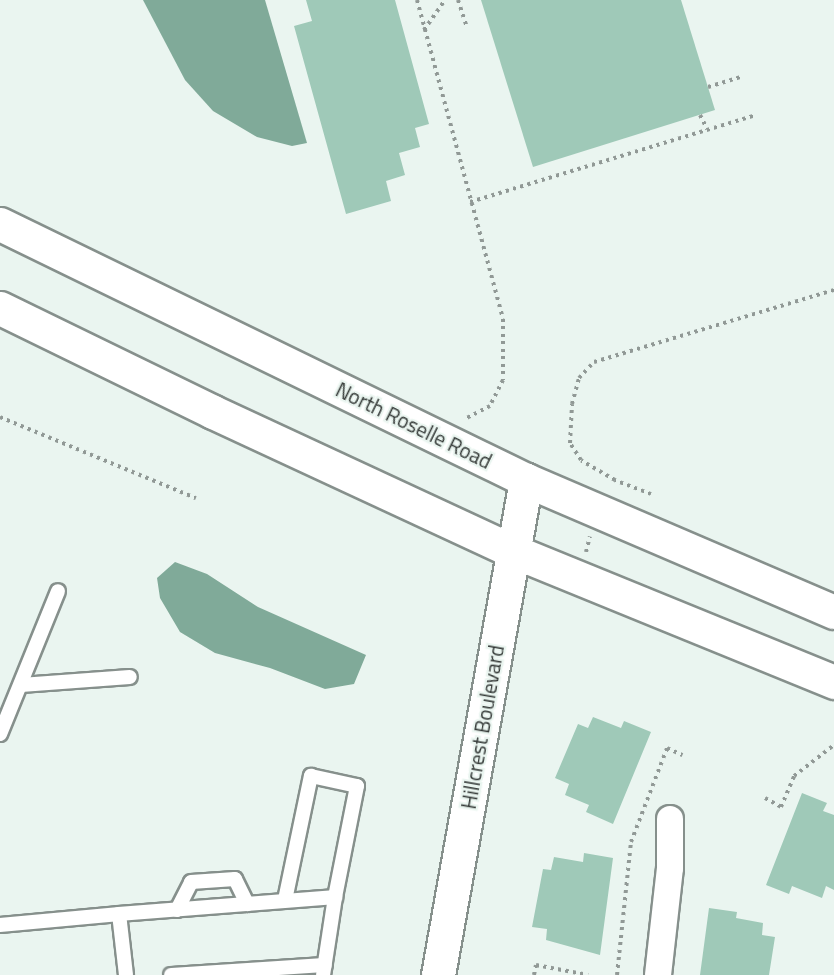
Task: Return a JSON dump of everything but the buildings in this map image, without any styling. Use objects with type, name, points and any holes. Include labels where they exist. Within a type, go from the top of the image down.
[{"type":"main road","name":"North Roselle Road","points":[[0,224],[526,480],[834,612]]},
{"type":"main road","points":[[0,308],[213,412],[513,551],[834,682]]},
{"type":"main road","name":"Hillcrest Boulevard","points":[[438,975],[526,480]]},
{"type":"street","points":[[658,975],[670,868],[670,819]]},
{"type":"lane","points":[[0,734],[58,591]]},
{"type":"lane","points":[[21,685],[130,677]]},
{"type":"lane","points":[[171,975],[324,970],[335,897],[357,786],[311,776],[285,900]]},
{"type":"lane","points":[[177,910],[191,882],[235,879],[247,904]]},
{"type":"lane","points":[[0,925],[335,897]]},
{"type":"lane","points":[[119,914],[126,975]]},
{"type":"path","points":[[417,0],[503,319],[503,380],[490,406],[464,419],[454,415]]},
{"type":"path","points":[[424,30],[445,0]]},
{"type":"path","points":[[458,0],[466,25]]},
{"type":"path","points":[[708,87],[743,76]]},
{"type":"path","points":[[700,115],[707,129]]},
{"type":"path","points":[[470,202],[753,116]]},
{"type":"path","points":[[651,494],[615,480],[581,460],[570,443],[572,404],[579,378],[594,362],[834,290]]},
{"type":"path","points":[[0,417],[196,498]]},
{"type":"path","points":[[765,798],[781,807],[794,776],[834,745]]},
{"type":"path","points":[[617,975],[632,842],[667,748],[682,755]]},
{"type":"path","points":[[534,975],[536,965],[588,975]]},
{"type":"shaded area","points":[[143,0],[265,0],[307,143],[292,146],[257,137],[213,111],[185,80]]},
{"type":"shaded area","points":[[175,562],[207,574],[258,607],[366,655],[354,684],[325,689],[270,668],[215,653],[180,632],[160,598],[157,578]]}]
